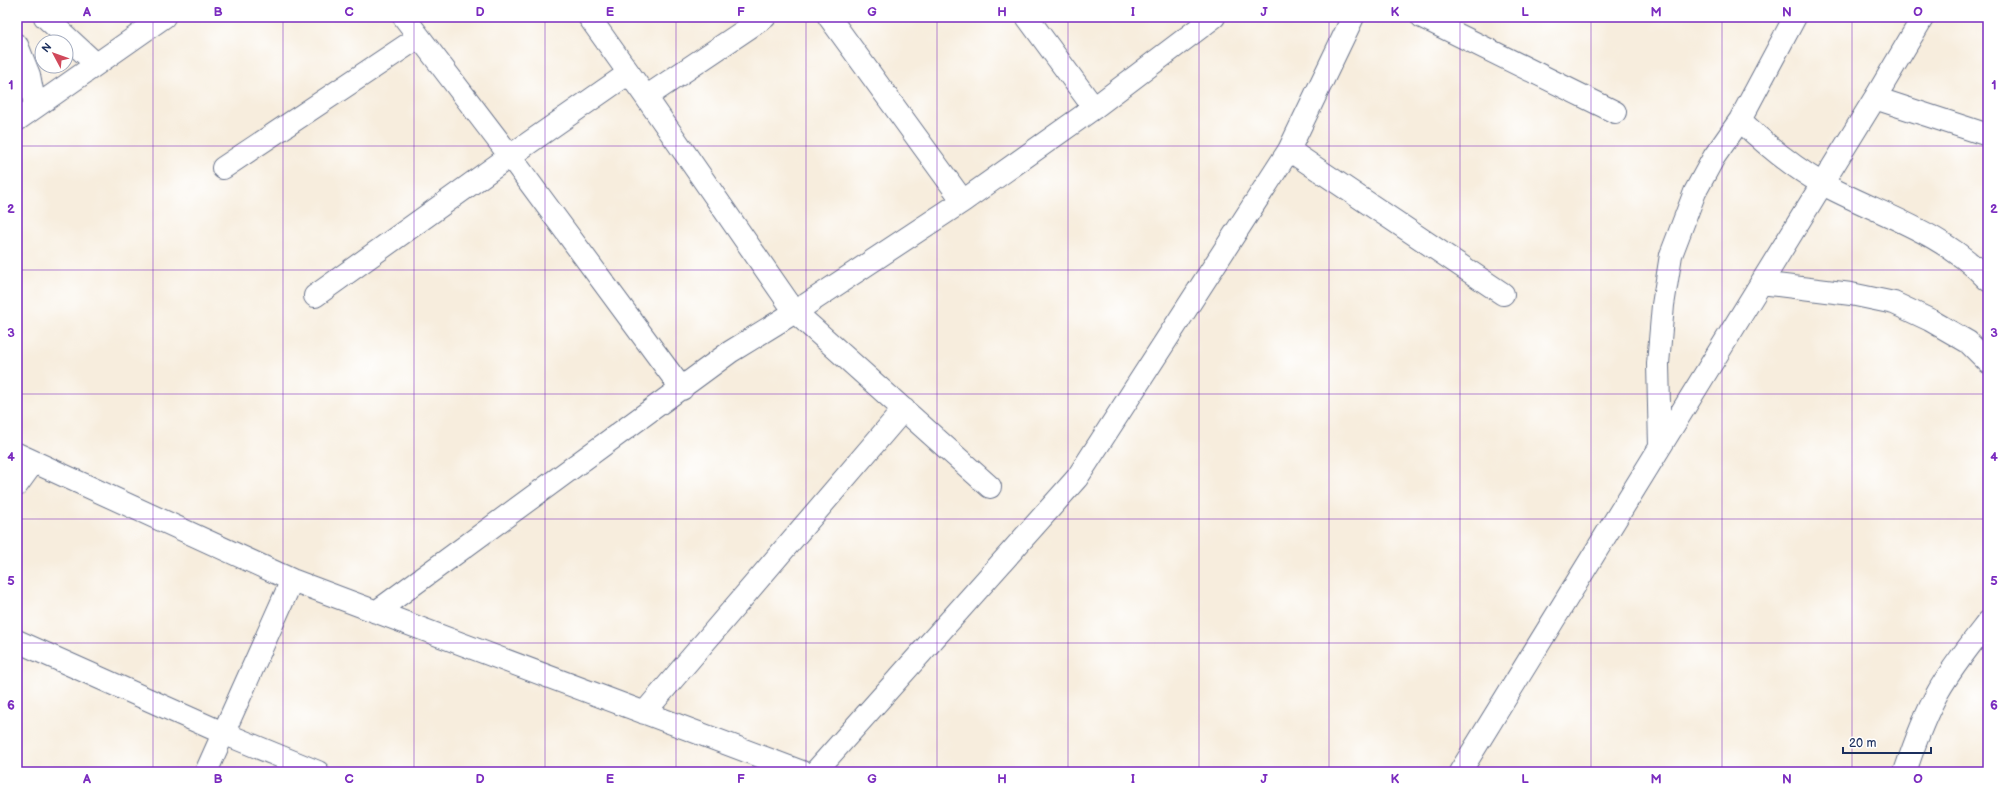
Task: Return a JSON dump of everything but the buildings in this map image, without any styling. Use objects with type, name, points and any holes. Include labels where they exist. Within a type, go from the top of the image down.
[{"type":"street","points":[[45,17],[96,64]]},
{"type":"street","points":[[17,120],[164,17]]},
{"type":"street","points":[[404,17],[510,156],[682,389]]},
{"type":"street","points":[[589,17],[646,96],[795,312],[990,486]]},
{"type":"street","points":[[646,96],[764,17]]},
{"type":"street","points":[[829,17],[962,201]]},
{"type":"street","points":[[1027,17],[1094,108]]},
{"type":"street","points":[[376,612],[682,389],[730,352],[795,312],[962,201],[1094,108],[1214,17]]},
{"type":"street","points":[[815,772],[1077,478],[1288,150],[1353,17]]},
{"type":"street","points":[[1422,17],[1615,112]]},
{"type":"street","points":[[1660,447],[1658,364],[1663,305],[1671,255],[1695,192],[1714,157],[1740,120],[1795,17]]},
{"type":"street","points":[[1460,772],[1923,17]]},
{"type":"street","points":[[223,168],[419,37]]},
{"type":"street","points":[[17,45],[29,75],[35,106]]},
{"type":"street","points":[[315,296],[510,156],[629,73]]},
{"type":"street","points":[[1874,98],[1988,135]]},
{"type":"street","points":[[1740,120],[1766,145],[1794,166],[1822,183],[1908,223],[1943,242],[1988,280]]},
{"type":"street","points":[[1288,150],[1503,294]]},
{"type":"street","points":[[1761,283],[1851,294],[1894,304],[1930,320],[1968,342],[1988,362]]},
{"type":"street","points":[[644,713],[904,409]]},
{"type":"street","points":[[17,485],[25,459],[292,580],[802,772]]},
{"type":"street","points":[[206,772],[292,580]]},
{"type":"street","points":[[1905,772],[1917,737],[1938,693],[1962,656],[1988,622]]},
{"type":"street","points":[[17,642],[223,733],[318,772]]}]
